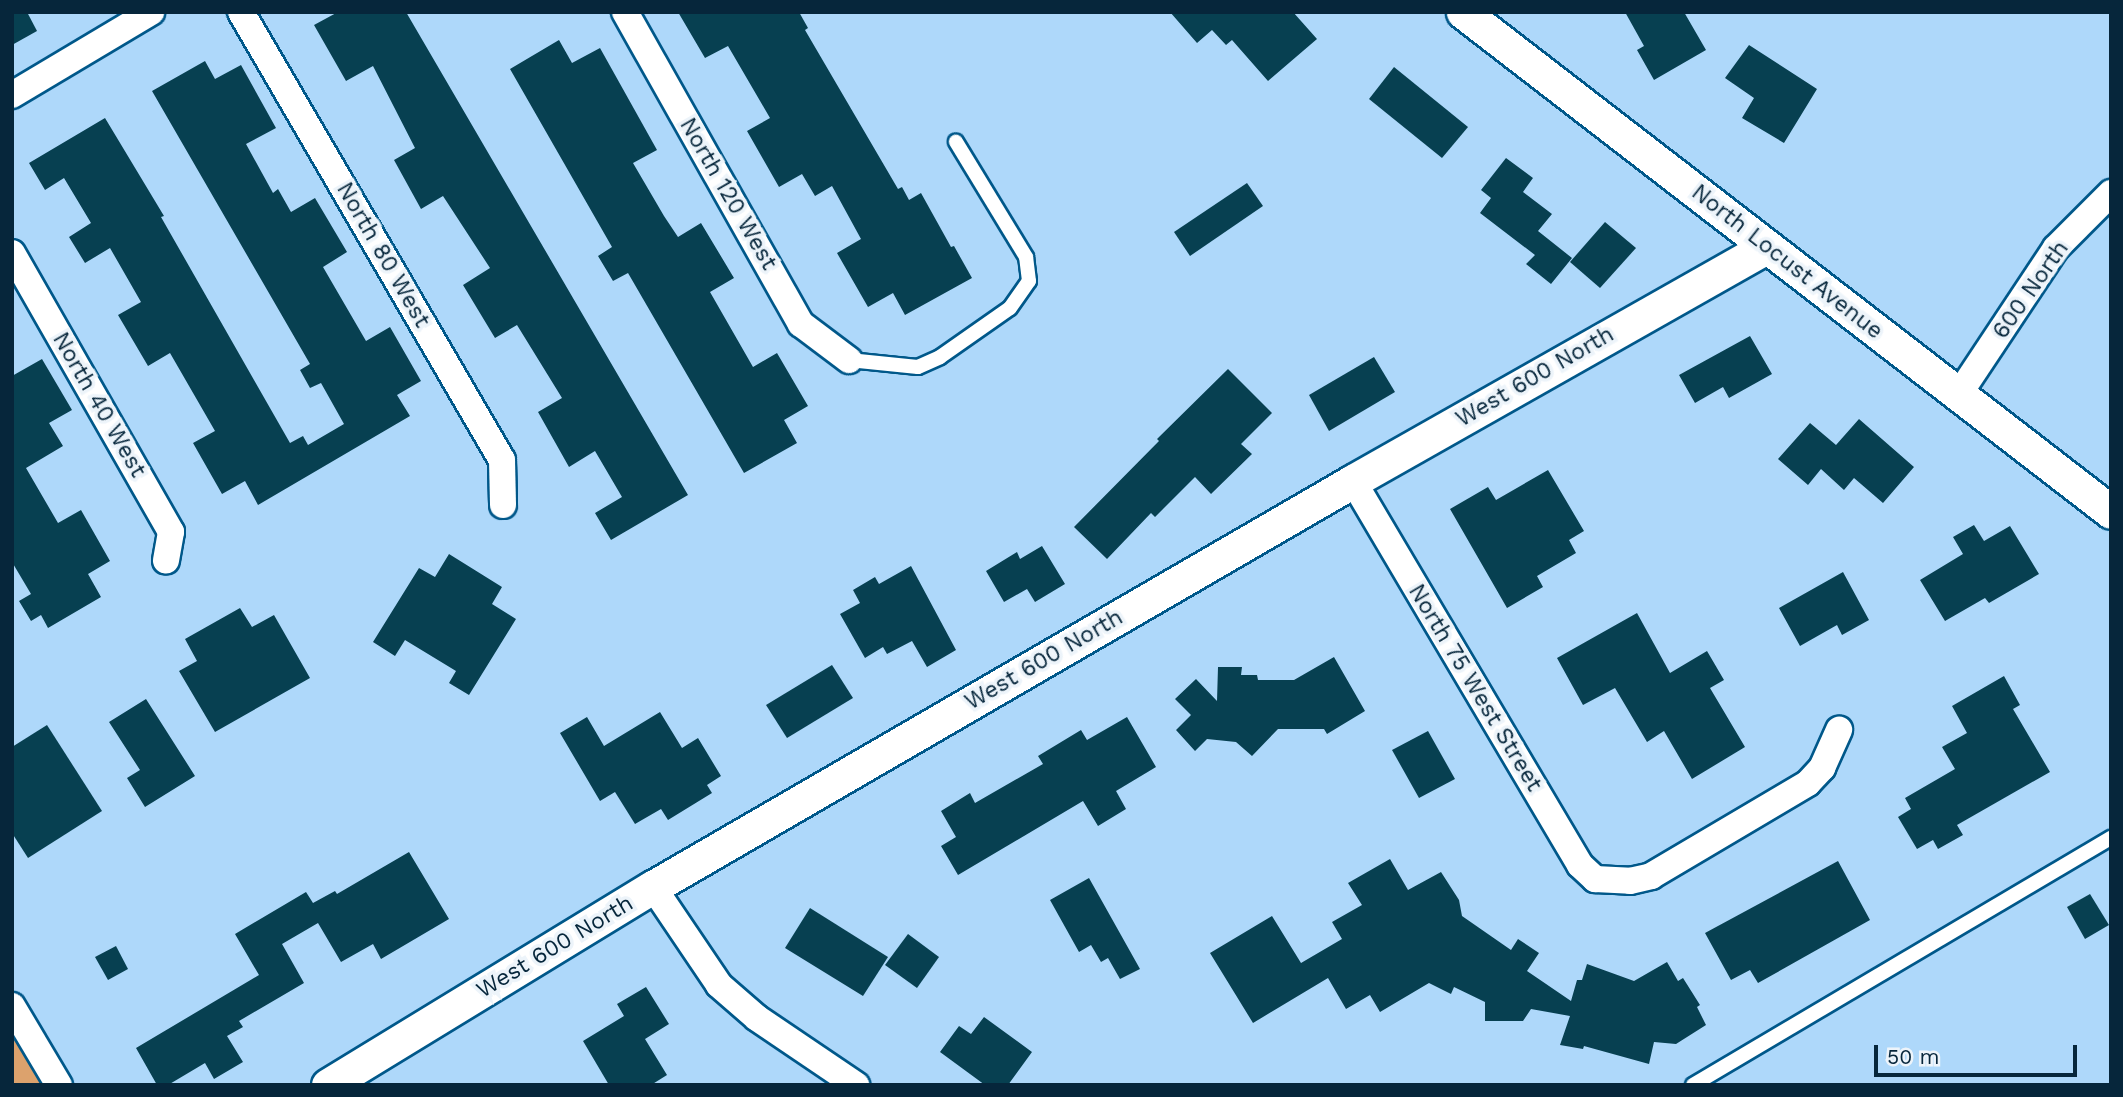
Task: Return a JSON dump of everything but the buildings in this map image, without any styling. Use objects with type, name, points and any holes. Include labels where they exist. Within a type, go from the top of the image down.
[{"type":"street","points":[[12,95],[151,12]]},
{"type":"street","name":"North 80 West","points":[[241,12],[502,460],[503,505]]},
{"type":"street","name":"North 120 West","points":[[625,12],[801,324],[849,360]]},
{"type":"street","name":"North Locust Avenue","points":[[1476,15],[1766,247],[2111,512]]},
{"type":"street","name":"600 North","points":[[1959,394],[2056,248],[2111,193]]},
{"type":"street","name":"West 600 North","points":[[328,1085],[653,887],[1353,481],[1766,247]]},
{"type":"street","name":"North 40 West","points":[[12,253],[170,532],[166,561]]},
{"type":"street","name":"North 75 West Street","points":[[1353,481],[1580,865],[1595,878],[1630,881],[1651,876],[1808,783],[1822,768],[1839,730]]},
{"type":"street","points":[[653,887],[719,985],[757,1018],[856,1085]]},
{"type":"street","points":[[12,1006],[59,1085]]},
{"type":"lane","points":[[849,360],[918,367],[940,357],[1010,308],[1029,281],[1026,257],[956,142]]},
{"type":"lane","points":[[1693,1085],[2111,838]]},
{"type":"shaded area","points":[[12,1028],[46,1085],[12,1085]]}]
